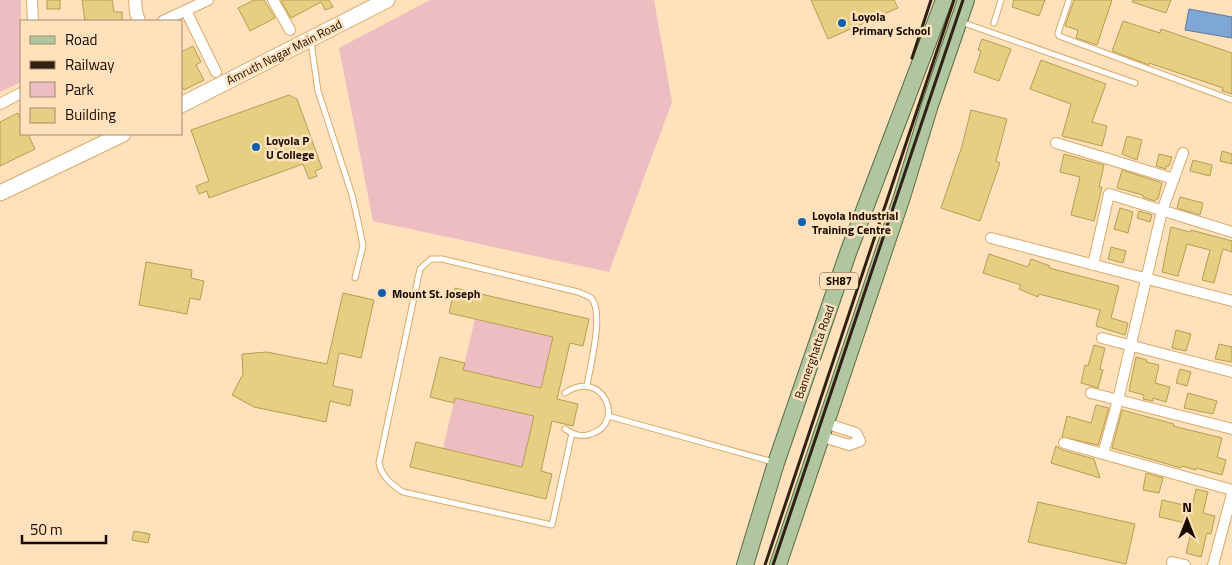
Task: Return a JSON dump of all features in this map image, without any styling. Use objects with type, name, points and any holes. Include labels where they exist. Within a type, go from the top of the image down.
[{"type":"main road","name":"Amruth Nagar Main Road","points":[[182,104],[386,0]]},
{"type":"main road","name":"Bannerghatta Road","points":[[745,565],[776,463],[848,253],[944,0]]},
{"type":"main road","name":"SH87","points":[[778,565],[966,0]]},
{"type":"main road","points":[[908,97],[930,105]]},
{"type":"main road","points":[[0,193],[121,135]]},
{"type":"street","points":[[32,0],[33,20]]},
{"type":"street","points":[[135,0],[136,12],[140,20]]},
{"type":"street","points":[[140,20],[144,10],[143,0]]},
{"type":"street","points":[[164,20],[208,0]]},
{"type":"street","points":[[273,0],[290,30]]},
{"type":"street","points":[[186,11],[216,72]]},
{"type":"street","points":[[0,104],[20,94]]},
{"type":"street","points":[[1056,143],[1174,179]]},
{"type":"street","points":[[1103,454],[1118,400],[1162,211],[1183,152]]},
{"type":"street","points":[[1093,265],[1110,194],[1232,231]]},
{"type":"street","points":[[991,238],[1232,301]]},
{"type":"street","points":[[1102,338],[1232,372]]},
{"type":"street","points":[[1091,393],[1232,429]]},
{"type":"street","points":[[1064,443],[1232,490]]},
{"type":"street","points":[[1213,565],[1232,494]]},
{"type":"street","points":[[1172,562],[1185,565]]},
{"type":"lane","points":[[994,23],[1001,0]]},
{"type":"lane","points":[[1069,0],[1058,32],[1059,36],[1232,100]]},
{"type":"lane","points":[[959,21],[1134,83]]},
{"type":"lane","points":[[311,39],[318,91],[358,221],[363,246],[355,278]]},
{"type":"lane","points":[[572,433],[552,525],[403,492],[390,482],[381,472],[379,463],[420,269],[431,259],[442,259],[505,276],[578,292],[591,298],[595,306],[597,321],[587,386]]},
{"type":"lane","points":[[565,393],[579,386],[595,388],[602,393],[608,408],[608,416],[600,429],[594,434],[579,436],[565,429]]},
{"type":"lane","points":[[608,416],[776,463]]},
{"type":"green space","points":[[0,0],[21,0],[20,82],[0,92]]},
{"type":"green space","points":[[430,0],[654,0],[672,102],[609,272],[373,221],[339,48]]},
{"type":"green space","points":[[475,319],[553,337],[541,388],[463,370]]},
{"type":"green space","points":[[455,398],[534,416],[522,467],[443,448]]},
{"type":"water","points":[[1189,9],[1232,17],[1232,38],[1185,30]]},
{"type":"building","points":[[47,0],[60,0],[60,9],[47,9]]},
{"type":"building","points":[[82,0],[112,0],[114,12],[122,12],[122,20],[85,20]]},
{"type":"building","points":[[254,0],[264,0],[275,18],[250,31],[238,8]]},
{"type":"building","points":[[329,0],[333,7],[325,10],[321,2],[291,18],[281,1]]},
{"type":"building","name":"Loyola Primary School","points":[[811,0],[894,0],[898,8],[828,39]]},
{"type":"building","points":[[1014,0],[1045,0],[1039,16],[1012,7]]},
{"type":"building","points":[[1074,0],[1112,0],[1097,45],[1076,38],[1078,30],[1065,26]]},
{"type":"building","points":[[1133,0],[1171,0],[1166,13],[1132,2]]},
{"type":"building","points":[[1123,21],[1160,33],[1161,29],[1232,53],[1232,94],[1222,91],[1223,88],[1149,63],[1149,65],[1112,51]]},
{"type":"building","points":[[982,39],[1011,49],[999,81],[974,72],[981,51],[978,50]]},
{"type":"building","points":[[193,46],[201,62],[196,65],[204,80],[184,90],[182,87],[182,52]]},
{"type":"building","points":[[1041,60],[1106,84],[1092,122],[1107,126],[1102,146],[1062,136],[1071,104],[1030,89]]},
{"type":"building","name":"Loyola P U College","points":[[289,95],[297,99],[322,168],[315,171],[317,176],[309,179],[303,164],[209,198],[207,191],[199,194],[196,186],[209,181],[191,130]]},
{"type":"building","points":[[971,110],[1007,119],[996,161],[1000,163],[980,221],[941,208],[962,146]]},
{"type":"building","points":[[18,113],[20,118],[20,135],[28,135],[35,149],[0,166],[0,122]]},
{"type":"building","points":[[1127,136],[1142,140],[1137,160],[1122,154]]},
{"type":"building","points":[[1222,151],[1232,154],[1232,164],[1220,161]]},
{"type":"building","points":[[1064,154],[1104,165],[1099,187],[1102,187],[1094,221],[1071,215],[1080,177],[1060,172]]},
{"type":"building","points":[[1159,154],[1172,157],[1166,169],[1156,166]]},
{"type":"building","points":[[1193,160],[1212,165],[1210,176],[1190,171]]},
{"type":"building","points":[[1122,170],[1162,183],[1158,199],[1155,201],[1143,197],[1143,195],[1117,188]]},
{"type":"building","points":[[1180,197],[1203,203],[1200,215],[1177,208]]},
{"type":"building","points":[[1120,208],[1133,212],[1128,233],[1114,229]]},
{"type":"building","points":[[1139,211],[1152,215],[1150,222],[1137,218]]},
{"type":"building","points":[[1171,227],[1190,232],[1191,230],[1232,241],[1232,252],[1223,249],[1214,283],[1202,280],[1210,250],[1187,244],[1178,276],[1162,272]]},
{"type":"building","points":[[1111,247],[1126,251],[1123,263],[1108,259]]},
{"type":"building","points":[[989,254],[1028,267],[1031,259],[1050,266],[1049,268],[1119,286],[1111,318],[1128,323],[1125,335],[1096,326],[1100,310],[1039,294],[1038,297],[1019,289],[1021,285],[983,273]]},
{"type":"building","points":[[146,262],[192,270],[191,278],[204,281],[200,300],[190,298],[187,314],[139,305]]},
{"type":"building","name":"Mount St. Joseph","points":[[455,288],[589,319],[583,346],[570,343],[557,399],[578,404],[573,426],[552,421],[541,471],[552,474],[546,499],[410,467],[416,442],[522,467],[534,416],[455,398],[454,403],[430,397],[440,357],[465,363],[463,370],[541,388],[553,337],[449,313]]},
{"type":"building","points":[[343,293],[374,300],[361,358],[339,353],[333,386],[353,390],[350,406],[330,401],[326,422],[254,407],[232,395],[243,374],[242,354],[267,352],[327,364]]},
{"type":"building","points":[[1176,330],[1191,334],[1186,351],[1172,348]]},
{"type":"building","points":[[1219,344],[1232,347],[1232,362],[1215,359]]},
{"type":"building","points":[[1094,345],[1105,348],[1100,369],[1103,370],[1098,388],[1081,383],[1085,365],[1088,366]]},
{"type":"building","points":[[1136,357],[1159,365],[1155,383],[1170,387],[1166,402],[1153,398],[1153,401],[1143,399],[1144,395],[1129,391]]},
{"type":"building","points":[[1180,369],[1191,372],[1187,386],[1176,383]]},
{"type":"building","points":[[1188,393],[1217,401],[1213,414],[1184,408]]},
{"type":"building","points":[[1096,405],[1109,408],[1098,445],[1062,437],[1067,416],[1091,423]]},
{"type":"building","points":[[1122,410],[1174,424],[1173,426],[1222,438],[1217,457],[1226,460],[1222,475],[1196,468],[1196,470],[1182,466],[1181,468],[1112,448]]},
{"type":"building","points":[[1056,446],[1062,450],[1094,459],[1100,478],[1051,463]]},
{"type":"building","points":[[1146,473],[1163,478],[1159,493],[1143,490]]},
{"type":"building","points":[[1196,489],[1208,492],[1203,513],[1215,516],[1211,534],[1207,533],[1201,557],[1186,553],[1192,529],[1184,527],[1186,523],[1159,517],[1162,500],[1192,507]]},
{"type":"building","points":[[1038,502],[1135,524],[1126,564],[1028,542]]},
{"type":"building","points":[[134,531],[150,534],[148,543],[132,540]]},
{"type":"railway","points":[[912,58],[931,0]]},
{"type":"railway","points":[[765,565],[954,0]]},
{"type":"railway","points":[[773,565],[963,0]]},
{"type":"place","name":"Loyola Primary School","points":[[842,23]]},
{"type":"place","name":"Loyola P U College","points":[[256,147]]},
{"type":"place","name":"Loyola Industrial Training Centre","points":[[802,222]]},
{"type":"place","name":"Mount St. Joseph","points":[[382,293]]}]
